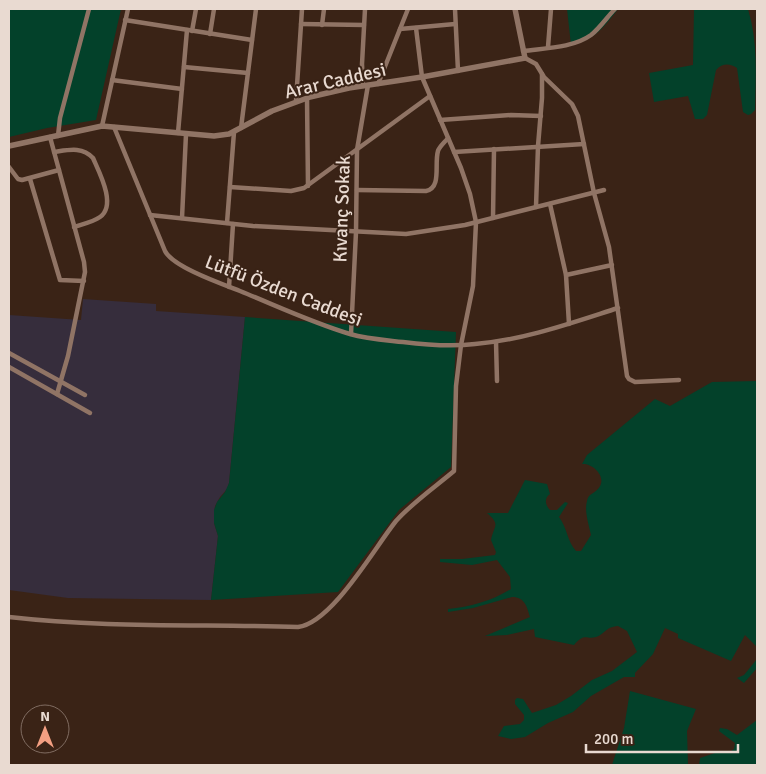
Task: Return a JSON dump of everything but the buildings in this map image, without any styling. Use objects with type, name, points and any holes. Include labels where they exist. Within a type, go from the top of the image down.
[{"type":"street","points":[[58,136],[60,118],[89,9]]},
{"type":"street","points":[[102,126],[128,9]]},
{"type":"street","points":[[178,133],[184,67],[190,30],[196,9]]},
{"type":"street","points":[[210,34],[214,9]]},
{"type":"street","points":[[241,128],[256,9]]},
{"type":"street","points":[[296,101],[302,9]]},
{"type":"street","points":[[322,25],[324,9]]},
{"type":"street","name":"Kıvanç Sokak","points":[[351,334],[356,232],[357,150],[366,86],[362,70],[365,9]]},
{"type":"street","points":[[378,84],[408,9]]},
{"type":"street","points":[[455,9],[458,71]]},
{"type":"street","points":[[515,9],[524,54],[536,64],[574,108],[579,119],[594,193],[606,231],[628,378],[635,382],[679,380]]},
{"type":"street","points":[[548,47],[551,9]]},
{"type":"street","points":[[524,54],[584,39],[596,31],[615,9]]},
{"type":"street","points":[[125,20],[252,40]]},
{"type":"street","points":[[301,24],[364,25]]},
{"type":"street","points":[[400,29],[456,24]]},
{"type":"street","points":[[9,617],[130,625],[227,625],[298,628],[310,624],[347,589],[397,520],[419,499],[454,471],[455,407],[461,345],[473,286],[476,222],[466,181],[422,77],[416,28]]},
{"type":"street","name":"Arar Caddesi","points":[[9,146],[102,126],[219,136],[234,132],[272,111],[307,98],[458,71],[524,54]]},
{"type":"street","points":[[184,67],[248,73]]},
{"type":"street","points":[[536,207],[542,73]]},
{"type":"street","points":[[112,80],[182,89]]},
{"type":"street","points":[[230,187],[292,191],[308,186],[430,96]]},
{"type":"street","points":[[307,98],[308,186]]},
{"type":"street","points":[[440,120],[541,116]]},
{"type":"street","name":"Lütfü Özden Caddesi","points":[[114,128],[165,250],[171,260],[229,287],[304,318],[351,334],[412,343],[461,345],[496,342],[532,334],[618,308]]},
{"type":"street","points":[[229,287],[230,187],[234,132]]},
{"type":"street","points":[[182,218],[186,134]]},
{"type":"street","points":[[50,137],[84,262],[84,281],[68,356],[57,394]]},
{"type":"street","points":[[356,190],[426,192],[431,190],[435,186],[438,150],[448,138]]},
{"type":"street","points":[[454,152],[584,144]]},
{"type":"street","points":[[54,152],[75,149],[89,154],[93,158],[107,193],[107,206],[102,216],[74,227]]},
{"type":"street","points":[[493,218],[494,149]]},
{"type":"street","points":[[9,167],[19,180],[59,170]]},
{"type":"street","points":[[30,178],[60,280],[84,281]]},
{"type":"street","points":[[150,215],[230,224],[406,234],[476,222],[604,190]]},
{"type":"street","points":[[550,204],[566,275],[569,324]]},
{"type":"street","points":[[566,275],[612,266]]},
{"type":"street","points":[[496,342],[498,381]]},
{"type":"street","points":[[9,353],[85,395]]},
{"type":"street","points":[[9,367],[90,413]]},
{"type":"shaded area","points":[[83,299],[156,304],[156,311],[245,317],[229,483],[215,506],[214,523],[218,536],[211,600],[68,598],[9,590],[9,315],[81,320]]},
{"type":"green space","points":[[9,9],[121,9],[96,120],[47,128],[9,137]]},
{"type":"green space","points":[[567,9],[618,9],[593,36],[571,45]]},
{"type":"green space","points":[[694,9],[748,9],[756,59],[755,110],[751,114],[748,115],[743,112],[737,68],[732,65],[723,65],[716,70],[707,115],[703,119],[695,119],[688,96],[654,102],[649,73],[693,65]]},
{"type":"green space","points":[[245,317],[456,332],[451,467],[399,510],[338,592],[211,600],[218,536],[214,523],[214,510],[229,483]]},
{"type":"green space","points":[[757,381],[757,647],[745,635],[731,661],[678,638],[678,634],[665,628],[653,654],[635,673],[635,677],[624,677],[591,696],[573,712],[548,723],[525,737],[511,739],[498,736],[504,726],[520,724],[524,720],[524,715],[515,704],[517,698],[523,699],[532,713],[556,705],[592,680],[612,671],[637,652],[627,631],[618,626],[607,629],[596,637],[583,638],[574,645],[535,637],[534,629],[507,635],[485,636],[530,617],[523,601],[512,597],[473,608],[448,612],[448,609],[481,603],[504,593],[511,589],[510,577],[497,560],[472,565],[440,562],[440,559],[462,559],[495,555],[496,552],[491,540],[495,523],[487,513],[508,513],[525,480],[547,484],[550,494],[546,502],[550,510],[557,510],[565,502],[568,503],[559,517],[573,547],[576,551],[581,551],[591,535],[586,505],[590,495],[597,490],[601,481],[601,477],[595,469],[587,464],[582,464],[587,455],[655,399],[670,406],[712,382]]},
{"type":"green space","points":[[757,659],[757,668],[744,683],[737,678],[744,675]]},
{"type":"green space","points":[[630,691],[696,709],[687,731],[688,765],[612,765],[624,728]]},
{"type":"green space","points":[[757,720],[757,765],[699,765],[700,758],[718,752],[730,752],[734,749],[735,743],[719,731],[720,728],[727,729],[737,735]]}]
